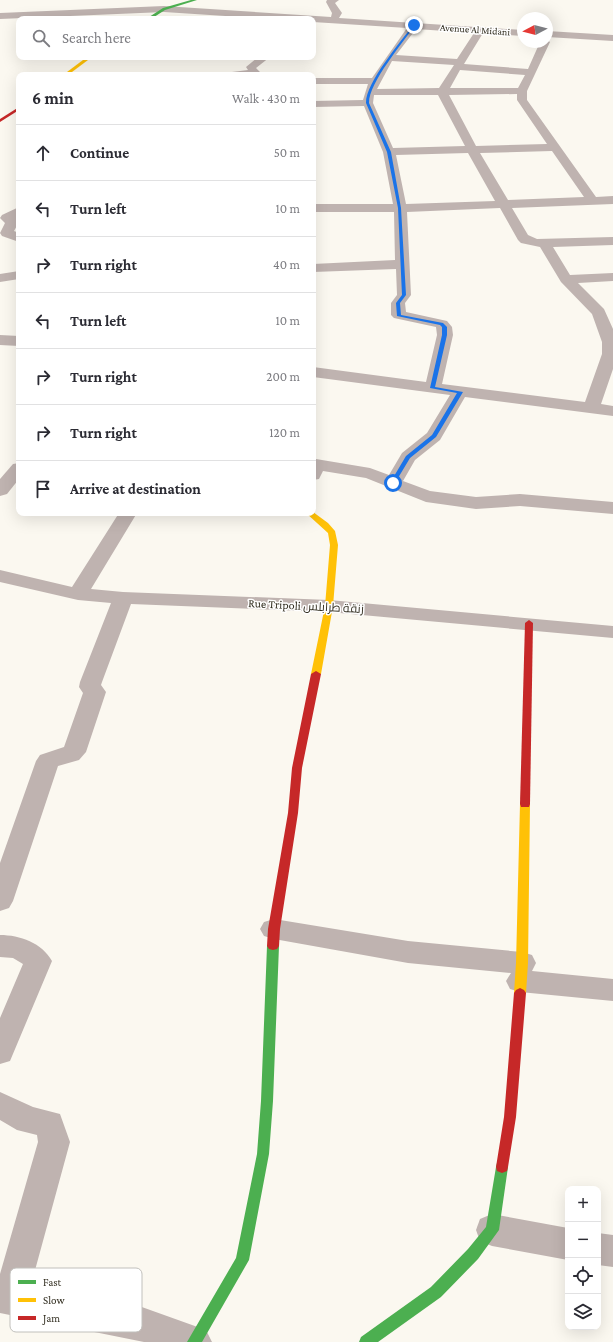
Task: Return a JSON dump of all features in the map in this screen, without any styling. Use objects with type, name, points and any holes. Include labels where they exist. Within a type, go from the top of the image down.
[{"type":"street","points":[[152,16],[165,5],[195,0]]},
{"type":"street","points":[[334,20],[337,13],[330,2],[335,0]]},
{"type":"street","name":"Avenue Al Midani","points":[[0,16],[165,5],[272,16]]},
{"type":"street","name":"Avenue Al Midani","points":[[316,19],[517,32]]},
{"type":"street","points":[[414,25],[391,58],[371,92],[389,152],[400,208],[404,295],[398,303],[399,316],[442,324],[444,327],[444,335],[433,388]]},
{"type":"street","points":[[442,92],[480,30]]},
{"type":"street","points":[[595,37],[599,34],[613,30]]},
{"type":"street","points":[[553,37],[613,38]]},
{"type":"street","points":[[542,48],[522,91],[522,100],[593,201]]},
{"type":"street","points":[[391,58],[532,72]]},
{"type":"street","points":[[69,72],[86,60]]},
{"type":"street","points":[[255,72],[252,67],[260,60]]},
{"type":"street","points":[[316,82],[371,92],[522,91]]},
{"type":"street","points":[[316,103],[371,92]]},
{"type":"street","points":[[442,92],[472,149],[523,237],[532,242],[544,243],[613,240]]},
{"type":"street","points":[[0,121],[16,110]]},
{"type":"street","points":[[389,152],[556,147]]},
{"type":"street","points":[[316,208],[400,208],[613,200]]},
{"type":"street","points":[[0,208],[16,205]]},
{"type":"street","points":[[16,214],[8,218],[12,222],[7,233],[16,237]]},
{"type":"street","points":[[544,243],[566,279],[599,312],[610,342],[610,354],[591,408]]},
{"type":"street","points":[[316,268],[403,264]]},
{"type":"street","points":[[0,278],[16,275]]},
{"type":"street","points":[[566,279],[613,277]]},
{"type":"street","points":[[0,340],[16,341]]},
{"type":"street","points":[[316,372],[613,411]]},
{"type":"street","points":[[393,483],[408,457],[434,436],[460,392]]},
{"type":"street","points":[[316,468],[370,473],[426,496],[476,502],[520,500],[613,508]]},
{"type":"street","points":[[0,490],[16,471]]},
{"type":"street","points":[[78,594],[126,516]]},
{"type":"street","points":[[142,1324],[194,1342],[242,1260],[263,1154],[267,1101],[274,929],[293,813],[297,768],[330,606],[334,545],[332,533],[314,516]]},
{"type":"street","name":"Rue Tripoli زنقة طرابلس","points":[[1,578],[78,594],[123,598],[330,606],[530,623],[613,632]]},
{"type":"street","points":[[0,900],[48,761],[67,757],[74,752],[94,692],[90,687],[91,682],[123,598]]},
{"type":"street","points":[[366,1342],[436,1292],[473,1254],[492,1230],[510,1117],[521,972],[530,623]]},
{"type":"street","points":[[274,929],[521,972],[613,990]]},
{"type":"street","points":[[0,946],[12,946],[30,953],[38,961],[0,1052]]},
{"type":"street","points":[[0,1105],[28,1120],[49,1124],[54,1142],[14,1268]]},
{"type":"street","points":[[492,1230],[565,1243]]},
{"type":"street","points":[[601,1249],[613,1251]]},
{"type":"street","points":[[5,1297],[10,1281]]},
{"type":"traffic: fast","points":[[153,16],[164,9],[195,0]]},
{"type":"traffic: fast","points":[[194,1342],[242,1260],[263,1154],[267,1101],[273,946]]},
{"type":"traffic: fast","points":[[366,1342],[436,1292],[473,1254],[492,1230],[502,1167]]},
{"type":"traffic: slow","points":[[69,72],[86,60]]},
{"type":"traffic: slow","points":[[314,516],[332,533],[334,545],[329,606],[316,674]]},
{"type":"traffic: slow","points":[[520,993],[522,963],[525,804]]},
{"type":"traffic: jam","points":[[0,121],[16,110]]},
{"type":"traffic: jam","points":[[525,804],[529,623]]},
{"type":"traffic: jam","points":[[273,946],[274,929],[293,813],[297,768],[316,674]]},
{"type":"traffic: jam","points":[[502,1167],[510,1117],[520,993]]},
{"type":"route","points":[[393,483],[408,457],[434,436],[460,392],[433,388],[445,331],[442,324],[399,316],[398,303],[404,295],[400,208],[389,152],[368,103],[368,96],[374,82],[414,25]]}]
